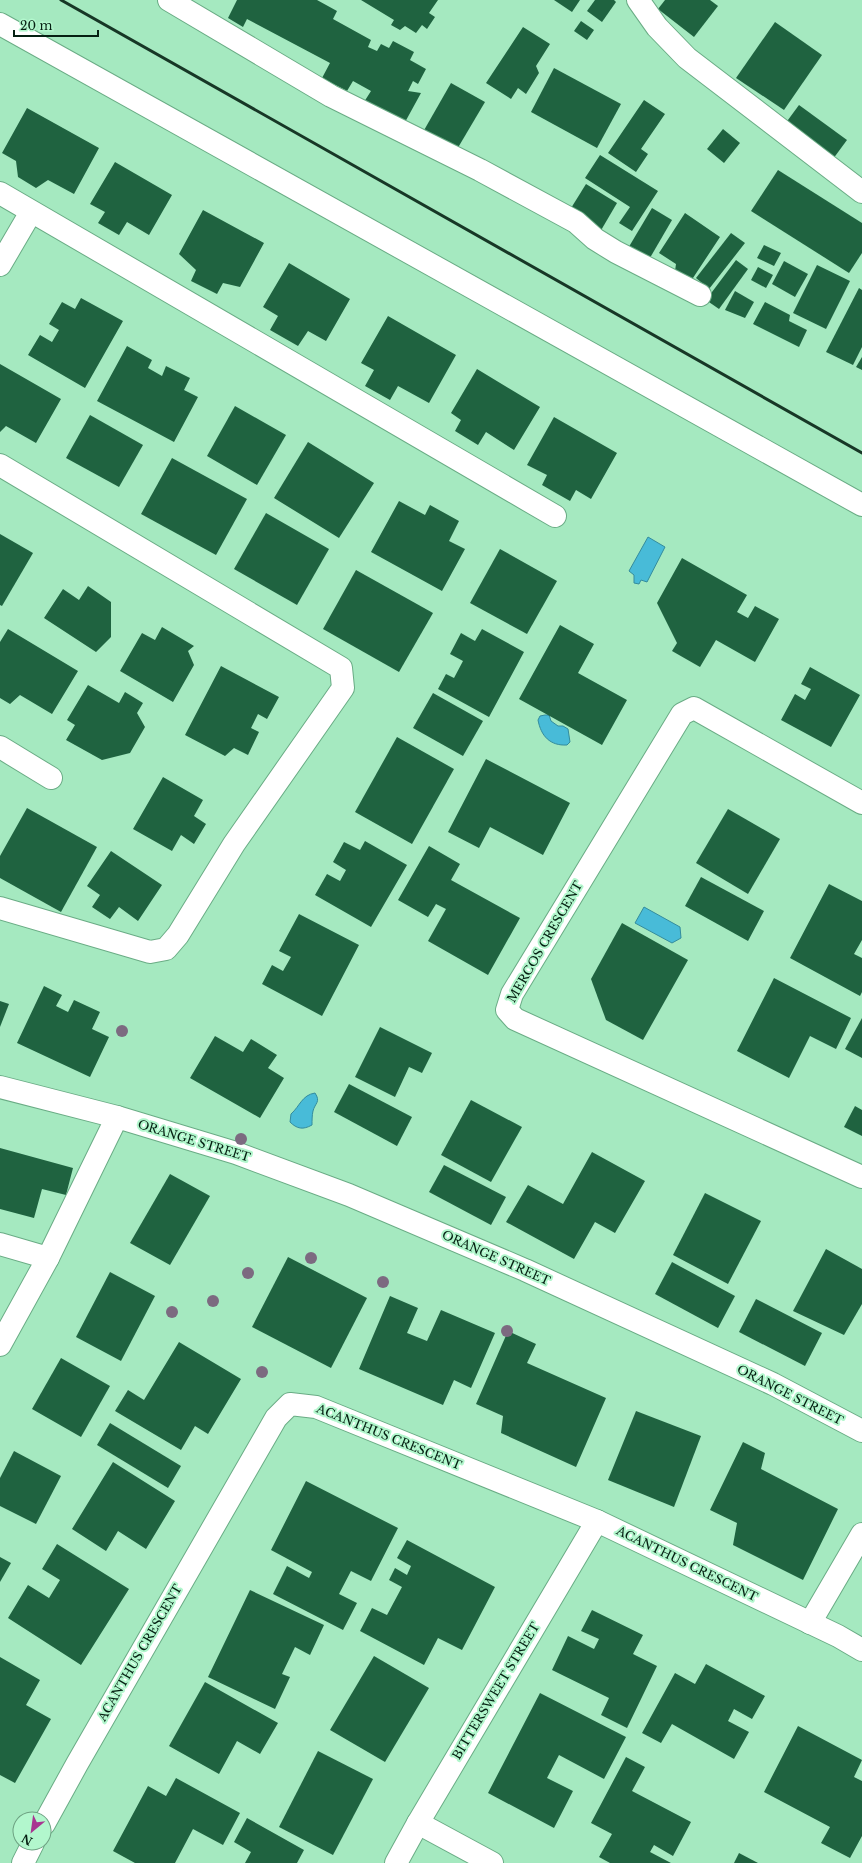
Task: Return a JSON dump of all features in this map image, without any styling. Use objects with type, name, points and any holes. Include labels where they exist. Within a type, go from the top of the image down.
[{"type":"street","points":[[169,0],[331,96],[480,170],[576,222],[595,239],[616,252],[700,295]]},
{"type":"street","points":[[638,0],[657,27],[687,58],[862,192]]},
{"type":"street","points":[[0,24],[862,505]]},
{"type":"street","points":[[0,193],[555,516]]},
{"type":"street","points":[[0,266],[31,212]]},
{"type":"street","points":[[0,465],[341,668],[343,688],[234,844],[178,935],[166,948],[150,952],[0,908]]},
{"type":"street","name":"MERCOS CRESCENT","points":[[862,803],[694,708],[682,714],[512,994],[506,1010],[515,1019],[862,1177]]},
{"type":"street","points":[[0,747],[51,778]]},
{"type":"street","name":"ORANGE STREET","points":[[0,1087],[117,1117],[236,1152],[349,1195],[525,1270],[752,1374],[862,1431]]},
{"type":"street","points":[[0,1345],[48,1258],[117,1117]]},
{"type":"street","points":[[0,1244],[48,1258]]},
{"type":"street","name":"ACANTHUS CRESCENT","points":[[51,1811],[276,1418],[290,1404],[316,1407],[597,1521],[861,1648]]},
{"type":"street","name":"BITTERSWEET STREET","points":[[396,1863],[418,1823],[597,1521]]},
{"type":"street","points":[[810,1623],[862,1534]]},
{"type":"street","points":[[418,1823],[492,1863]]},
{"type":"street","points":[[23,1863],[30,1851]]},
{"type":"water","points":[[648,537],[665,547],[647,582],[641,580],[639,584],[634,583],[634,575],[629,571]]},
{"type":"water","points":[[549,715],[551,721],[558,726],[563,726],[568,729],[570,742],[567,745],[551,742],[541,731],[538,720],[540,716]]},
{"type":"water","points":[[644,907],[680,927],[681,938],[672,943],[635,923]]},
{"type":"water","points":[[315,1093],[318,1101],[313,1111],[312,1125],[306,1128],[295,1126],[290,1122],[291,1114],[304,1098]]},
{"type":"building","points":[[237,0],[317,0],[337,11],[333,19],[371,40],[368,47],[377,51],[381,44],[389,48],[393,41],[414,52],[410,60],[426,69],[418,84],[413,81],[408,91],[421,93],[404,124],[364,102],[371,91],[353,81],[347,91],[322,78],[330,63],[247,19],[243,27],[228,18]]},
{"type":"building","points":[[361,0],[438,0],[429,13],[435,17],[427,29],[422,25],[416,33],[405,26],[400,30],[391,25],[394,20]]},
{"type":"building","points":[[554,0],[580,0],[572,12]]},
{"type":"building","points":[[595,0],[614,0],[616,2],[602,22],[587,11]]},
{"type":"building","points":[[665,0],[710,0],[718,6],[694,37],[658,9]]},
{"type":"building","points":[[581,21],[594,30],[587,40],[574,31]]},
{"type":"building","points":[[775,22],[822,55],[784,110],[736,78]]},
{"type":"building","points":[[523,27],[550,44],[536,66],[539,73],[526,94],[518,88],[511,99],[486,83]]},
{"type":"building","points":[[554,68],[621,104],[597,148],[531,112]]},
{"type":"building","points":[[451,83],[485,102],[456,151],[423,132]]},
{"type":"building","points":[[644,100],[665,114],[641,149],[648,154],[636,172],[608,153]]},
{"type":"building","points":[[799,105],[847,140],[833,159],[785,124]]},
{"type":"building","points":[[27,108],[99,148],[74,194],[48,180],[36,188],[18,177],[16,161],[2,153]]},
{"type":"building","points":[[723,129],[740,143],[724,163],[707,149]]},
{"type":"building","points":[[600,155],[658,191],[632,231],[619,223],[630,207],[585,178]]},
{"type":"building","points":[[115,162],[172,195],[149,235],[127,222],[119,235],[98,223],[105,212],[90,204]]},
{"type":"building","points":[[778,170],[862,223],[862,253],[849,273],[751,211]]},
{"type":"building","points":[[586,184],[617,203],[600,232],[568,213]]},
{"type":"building","points":[[652,208],[672,220],[647,263],[627,250]]},
{"type":"building","points":[[203,210],[264,243],[240,287],[223,283],[217,294],[191,281],[196,270],[179,254]]},
{"type":"building","points":[[685,213],[720,237],[691,281],[675,271],[676,264],[659,253]]},
{"type":"building","points":[[731,233],[745,243],[709,289],[696,278]]},
{"type":"building","points":[[764,245],[781,253],[774,266],[757,258]]},
{"type":"building","points":[[736,260],[748,269],[719,309],[706,300]]},
{"type":"building","points":[[784,261],[808,274],[795,297],[772,284]]},
{"type":"building","points":[[289,263],[350,299],[326,341],[308,331],[298,346],[270,330],[278,316],[263,307]]},
{"type":"building","points":[[817,265],[850,281],[826,329],[793,313]]},
{"type":"building","points":[[758,267],[773,275],[766,288],[751,280]]},
{"type":"building","points":[[859,288],[862,290],[862,347],[853,365],[826,352]]},
{"type":"building","points":[[735,291],[754,302],[745,318],[725,310]]},
{"type":"building","points":[[81,298],[123,321],[85,388],[28,355],[40,335],[52,342],[59,330],[49,324],[62,302],[75,309]]},
{"type":"building","points":[[765,302],[790,315],[789,321],[807,330],[799,347],[753,324]]},
{"type":"building","points":[[388,316],[456,355],[429,403],[398,386],[390,400],[365,386],[374,370],[361,363]]},
{"type":"building","points":[[127,346],[152,360],[148,368],[162,376],[166,366],[190,378],[184,390],[198,397],[174,442],[97,401]]},
{"type":"building","points":[[862,357],[862,370],[856,367]]},
{"type":"building","points":[[0,364],[61,399],[36,443],[6,426],[0,432]]},
{"type":"building","points":[[477,369],[540,407],[514,450],[486,432],[478,445],[455,431],[461,420],[451,413]]},
{"type":"building","points":[[235,406],[286,435],[257,485],[207,456]]},
{"type":"building","points":[[90,415],[143,445],[119,487],[66,458]]},
{"type":"building","points":[[554,417],[617,453],[591,499],[576,490],[570,501],[542,485],[547,475],[527,465]]},
{"type":"building","points":[[308,442],[374,483],[339,538],[274,498]]},
{"type":"building","points":[[172,458],[247,499],[216,555],[141,514]]},
{"type":"building","points":[[399,501],[425,515],[430,505],[459,521],[449,541],[465,549],[442,591],[371,552]]},
{"type":"building","points":[[266,513],[329,549],[297,605],[234,569]]},
{"type":"building","points":[[0,534],[33,553],[2,606],[0,605]]},
{"type":"building","points":[[500,549],[557,581],[527,634],[470,603]]},
{"type":"building","points":[[682,558],[747,595],[737,612],[748,618],[755,606],[779,619],[755,662],[716,640],[700,667],[672,651],[677,643],[657,603]]},
{"type":"building","points":[[356,570],[433,613],[399,672],[323,629]]},
{"type":"building","points":[[88,586],[111,602],[111,637],[96,652],[44,618],[63,589],[79,600]]},
{"type":"building","points":[[560,625],[594,644],[578,673],[627,700],[602,745],[519,699]]},
{"type":"building","points":[[162,627],[194,646],[188,651],[194,665],[173,702],[120,671],[142,633],[155,640]]},
{"type":"building","points":[[8,629],[78,671],[52,714],[20,695],[10,704],[0,698],[0,642]]},
{"type":"building","points":[[482,629],[524,652],[489,717],[438,689],[446,674],[454,678],[463,661],[450,654],[461,633],[475,641]]},
{"type":"building","points":[[221,666],[279,697],[267,719],[258,714],[251,728],[259,732],[248,755],[234,748],[225,756],[185,735]]},
{"type":"building","points":[[810,667],[860,695],[831,747],[781,720],[795,694],[805,700],[811,689],[801,684]]},
{"type":"building","points":[[88,685],[119,703],[125,692],[143,703],[137,713],[145,727],[130,753],[102,760],[66,740],[75,725],[67,720]]},
{"type":"building","points":[[433,693],[483,721],[463,756],[413,728]]},
{"type":"building","points":[[397,737],[454,769],[412,844],[355,812]]},
{"type":"building","points":[[486,759],[570,803],[543,855],[490,827],[479,848],[448,832]]},
{"type":"building","points":[[163,777],[203,800],[194,816],[206,824],[194,844],[181,835],[172,851],[133,829]]},
{"type":"building","points":[[27,808],[97,847],[61,912],[0,878],[0,856]]},
{"type":"building","points":[[728,809],[780,839],[748,894],[696,863]]},
{"type":"building","points":[[365,841],[407,865],[371,927],[315,895],[327,874],[340,881],[346,870],[333,862],[344,842],[360,850]]},
{"type":"building","points":[[429,846],[460,864],[451,880],[520,918],[488,975],[428,941],[446,909],[436,904],[428,917],[398,900]]},
{"type":"building","points":[[111,851],[162,885],[138,921],[119,907],[110,919],[92,907],[100,895],[87,886]]},
{"type":"building","points":[[701,877],[764,911],[748,941],[685,906]]},
{"type":"building","points":[[829,884],[862,901],[862,940],[854,954],[862,958],[862,992],[860,996],[790,958]]},
{"type":"building","points":[[299,914],[359,945],[322,1016],[262,984],[272,965],[283,971],[291,957],[279,951]]},
{"type":"building","points":[[622,923],[688,960],[643,1040],[606,1020],[591,979]]},
{"type":"building","points":[[774,978],[851,1018],[836,1049],[810,1036],[789,1078],[737,1051]]},
{"type":"building","points":[[44,986],[62,995],[56,1006],[68,1012],[74,1000],[100,1012],[92,1029],[109,1037],[90,1077],[17,1043]]},
{"type":"building","points":[[0,1001],[9,1004],[0,1027]]},
{"type":"building","points":[[862,1018],[862,1058],[845,1049]]},
{"type":"building","points":[[380,1027],[432,1053],[422,1073],[409,1067],[395,1097],[355,1077]]},
{"type":"building","points":[[215,1036],[243,1052],[251,1039],[277,1055],[268,1068],[284,1078],[260,1118],[190,1078]]},
{"type":"building","points":[[349,1084],[412,1117],[397,1146],[334,1112]]},
{"type":"building","points":[[471,1100],[522,1127],[491,1182],[441,1155]]},
{"type":"building","points":[[855,1106],[862,1110],[862,1136],[844,1127]]},
{"type":"building","points":[[0,1148],[73,1168],[66,1195],[42,1189],[34,1218],[0,1209]]},
{"type":"building","points":[[592,1152],[645,1181],[615,1233],[595,1222],[574,1259],[506,1222],[528,1185],[563,1204]]},
{"type":"building","points":[[444,1165],[506,1197],[491,1225],[429,1192]]},
{"type":"building","points":[[170,1174],[210,1196],[170,1265],[130,1243]]},
{"type":"building","points":[[705,1193],[761,1221],[728,1284],[673,1255]]},
{"type":"building","points":[[826,1249],[862,1269],[862,1304],[844,1335],[793,1311]]},
{"type":"building","points":[[288,1257],[367,1298],[331,1368],[252,1327]]},
{"type":"building","points":[[672,1262],[735,1296],[718,1328],[655,1294]]},
{"type":"building","points":[[110,1272],[155,1296],[121,1361],[76,1337]]},
{"type":"building","points":[[390,1296],[418,1308],[407,1333],[427,1341],[441,1310],[495,1333],[471,1388],[454,1380],[443,1405],[359,1369]]},
{"type":"building","points":[[756,1299],[822,1333],[805,1366],[739,1332]]},
{"type":"building","points":[[508,1331],[536,1344],[527,1363],[606,1398],[576,1467],[501,1433],[503,1416],[476,1404]]},
{"type":"building","points":[[179,1342],[241,1379],[208,1434],[195,1426],[181,1450],[115,1411],[128,1390],[144,1400]]},
{"type":"building","points":[[61,1358],[110,1386],[81,1437],[32,1409]]},
{"type":"building","points":[[636,1411],[701,1436],[674,1507],[608,1480]]},
{"type":"building","points":[[110,1423],[181,1466],[168,1488],[97,1445]]},
{"type":"building","points":[[743,1442],[765,1453],[761,1469],[838,1509],[803,1580],[733,1545],[737,1523],[710,1510]]},
{"type":"building","points":[[14,1451],[61,1476],[36,1524],[0,1506],[0,1478]]},
{"type":"building","points":[[113,1462],[175,1501],[146,1549],[118,1531],[106,1551],[72,1529]]},
{"type":"building","points":[[306,1481],[398,1528],[371,1581],[351,1571],[339,1594],[357,1603],[343,1630],[273,1594],[287,1566],[309,1578],[312,1572],[271,1550]]},
{"type":"building","points":[[407,1540],[495,1587],[462,1650],[438,1638],[424,1665],[360,1631],[372,1608],[387,1615],[402,1587],[389,1580],[395,1568],[407,1575],[411,1566],[397,1558]]},
{"type":"building","points":[[57,1544],[129,1589],[81,1665],[8,1618],[28,1585],[49,1598],[60,1580],[42,1569]]},
{"type":"building","points":[[0,1557],[11,1563],[0,1582]]},
{"type":"building","points":[[250,1590],[324,1625],[310,1655],[295,1647],[282,1674],[290,1677],[275,1709],[208,1677]]},
{"type":"building","points":[[592,1610],[643,1635],[633,1654],[657,1666],[627,1728],[601,1715],[609,1698],[552,1670],[568,1636],[594,1649],[599,1639],[581,1631]]},
{"type":"building","points":[[374,1656],[429,1688],[385,1762],[330,1730]]},
{"type":"building","points":[[0,1657],[40,1680],[26,1705],[51,1719],[15,1783],[0,1775]]},
{"type":"building","points":[[706,1664],[765,1696],[752,1719],[734,1709],[728,1721],[749,1732],[734,1759],[672,1724],[661,1743],[642,1733],[675,1673],[695,1684]]},
{"type":"building","points":[[205,1682],[278,1723],[260,1754],[237,1741],[219,1774],[169,1746]]},
{"type":"building","points":[[540,1693],[626,1737],[604,1779],[559,1755],[547,1778],[573,1791],[554,1828],[488,1793]]},
{"type":"building","points":[[798,1726],[862,1760],[854,1777],[862,1781],[862,1836],[850,1858],[821,1843],[830,1827],[764,1792]]},
{"type":"building","points":[[318,1751],[373,1779],[333,1855],[279,1827]]},
{"type":"building","points":[[626,1757],[645,1767],[632,1791],[691,1822],[673,1856],[654,1845],[650,1852],[671,1863],[610,1863],[599,1857],[612,1834],[591,1823]]},
{"type":"building","points":[[176,1778],[240,1813],[223,1845],[193,1829],[175,1863],[135,1863],[113,1851],[148,1786],[166,1796]]},
{"type":"building","points":[[247,1818],[304,1850],[297,1863],[245,1863],[251,1852],[234,1842]]},
{"type":"building","points":[[739,1853],[758,1863],[734,1863]]},
{"type":"railway","points":[[61,0],[862,453]]}]
